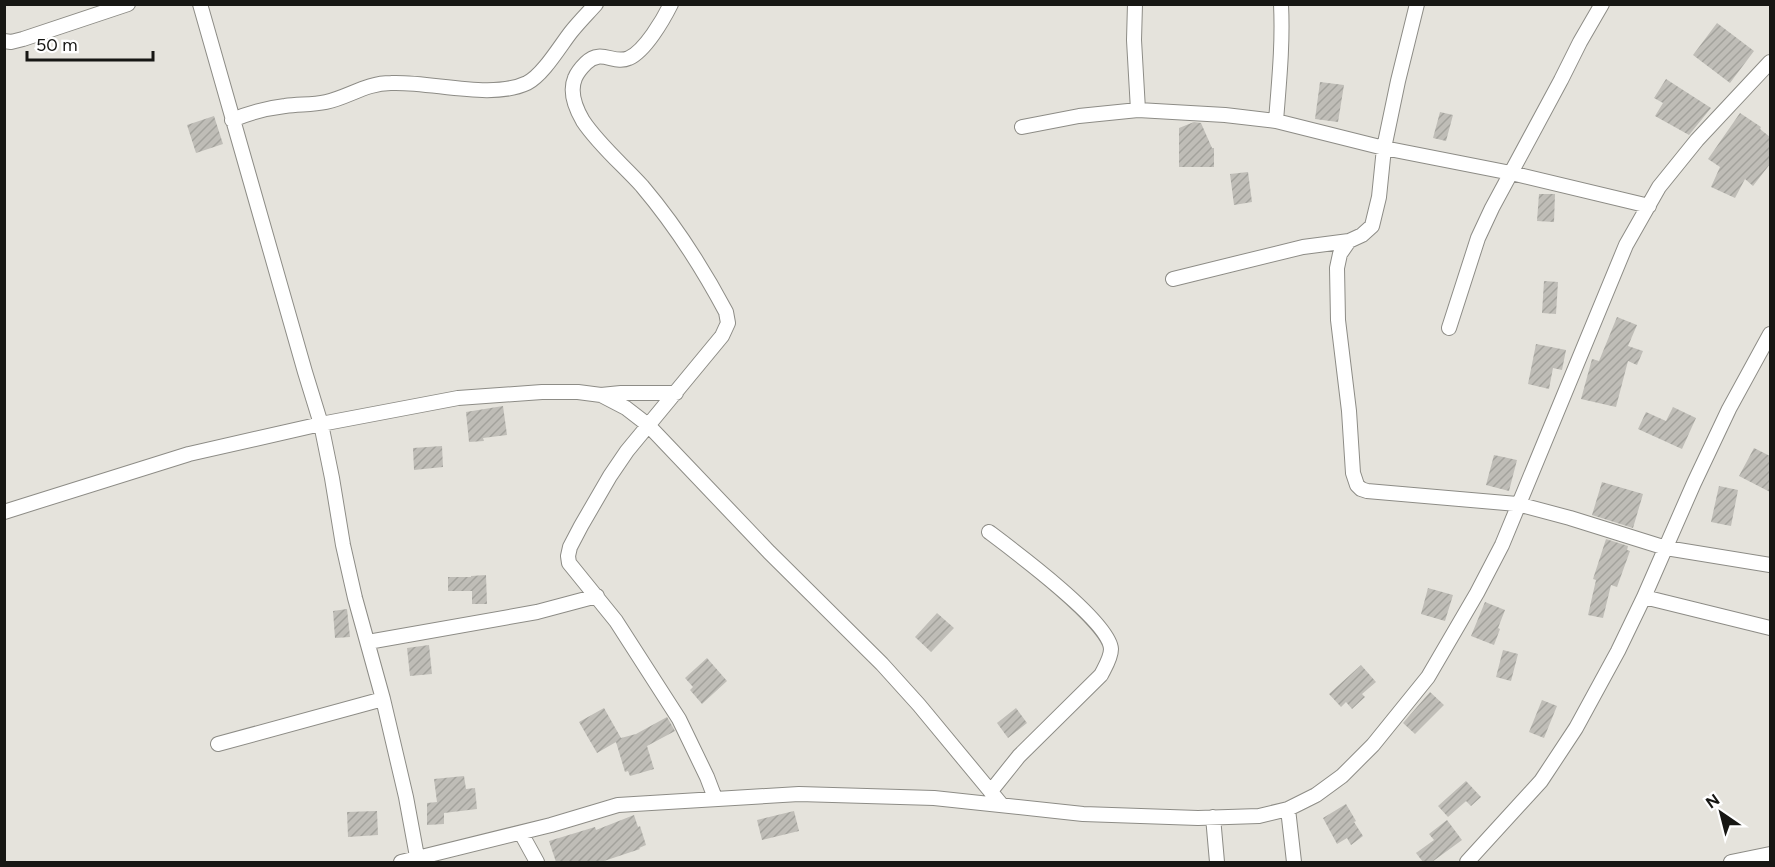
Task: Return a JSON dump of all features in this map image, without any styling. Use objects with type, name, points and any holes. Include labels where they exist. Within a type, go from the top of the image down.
[{"type":"street","points":[[4,41],[23,39],[128,4]]},
{"type":"street","points":[[200,4],[232,120],[264,223],[304,372],[321,424],[343,545],[383,699],[418,861]]},
{"type":"street","points":[[232,120],[255,111],[329,102],[368,86],[389,82],[420,83],[487,91],[527,83],[539,74],[574,28],[596,4]]},
{"type":"street","points":[[671,4],[646,42],[629,58],[622,60],[599,56],[590,59],[574,78],[573,93],[576,107],[584,122],[642,187],[685,241],[726,312],[728,323],[722,336],[627,452],[585,518],[570,547],[568,556],[569,563],[616,621],[679,719],[715,798]]},
{"type":"street","points":[[1135,4],[1134,40],[1138,110]]},
{"type":"street","points":[[1276,121],[1281,57],[1281,4]]},
{"type":"street","points":[[1173,279],[1303,247],[1349,241],[1362,235],[1372,226],[1379,197],[1384,148],[1417,4]]},
{"type":"street","points":[[1449,328],[1478,238],[1492,208],[1602,4]]},
{"type":"street","points":[[401,862],[418,861],[618,805],[715,798],[810,795],[934,798],[1083,814],[1198,818],[1259,816],[1287,809],[1316,795],[1342,776],[1373,745],[1428,677],[1502,545],[1626,245],[1659,187],[1697,140],[1770,62]]},
{"type":"street","points":[[1022,127],[1079,116],[1138,110],[1225,115],[1276,121],[1384,148],[1511,173],[1649,206]]},
{"type":"street","points":[[1349,241],[1340,254],[1336,281],[1353,473],[1360,489],[1517,504],[1666,548],[1770,565]]},
{"type":"street","points":[[1467,862],[1541,781],[1576,728],[1618,651],[1724,420],[1770,334]]},
{"type":"street","points":[[4,512],[189,454],[321,424],[458,398],[542,392],[578,392],[601,395],[676,393]]},
{"type":"street","points":[[601,395],[626,408],[648,425],[769,552],[882,664],[1001,804]]},
{"type":"street","points":[[989,532],[1065,594],[1105,633],[1111,648],[1109,661],[1101,675],[1028,747],[991,791]]},
{"type":"street","points":[[368,642],[537,612],[597,596]]},
{"type":"street","points":[[1644,597],[1770,628]]},
{"type":"street","points":[[218,744],[383,699]]},
{"type":"street","points":[[1287,809],[1294,862]]},
{"type":"street","points":[[1213,817],[1217,862]]},
{"type":"street","points":[[521,833],[537,862]]},
{"type":"street","points":[[1731,862],[1770,854]]},
{"type":"building","points":[[1717,23],[1754,51],[1730,83],[1693,55]]},
{"type":"building","points":[[1666,79],[1711,108],[1689,135],[1655,116],[1663,103],[1654,98]]},
{"type":"building","points":[[1320,82],[1344,85],[1338,122],[1315,119]]},
{"type":"building","points":[[1440,112],[1453,115],[1446,141],[1433,138]]},
{"type":"building","points":[[1740,113],[1761,127],[1760,129],[1770,137],[1770,164],[1753,186],[1745,179],[1735,198],[1711,187],[1720,167],[1708,159]]},
{"type":"building","points":[[214,116],[223,144],[196,153],[187,125]]},
{"type":"building","points":[[1194,122],[1201,123],[1214,148],[1214,167],[1179,167],[1179,128]]},
{"type":"building","points":[[1248,172],[1252,202],[1234,205],[1230,174]]},
{"type":"building","points":[[1539,194],[1555,194],[1554,222],[1537,221]]},
{"type":"building","points":[[1544,281],[1558,282],[1556,314],[1542,313]]},
{"type":"building","points":[[1617,317],[1637,325],[1628,346],[1643,351],[1637,365],[1628,361],[1616,407],[1581,399],[1592,359],[1599,361]]},
{"type":"building","points":[[1536,344],[1566,350],[1562,370],[1553,368],[1549,389],[1528,384]]},
{"type":"building","points":[[503,406],[507,435],[469,442],[466,412]]},
{"type":"building","points":[[1673,407],[1696,418],[1682,449],[1638,429],[1646,412],[1666,421]]},
{"type":"building","points":[[442,446],[443,467],[414,470],[413,448]]},
{"type":"building","points":[[1754,448],[1770,456],[1770,492],[1739,476]]},
{"type":"building","points":[[1494,455],[1517,460],[1509,491],[1486,485]]},
{"type":"building","points":[[1602,482],[1643,494],[1633,528],[1592,515]]},
{"type":"building","points":[[1719,486],[1738,490],[1731,526],[1711,522]]},
{"type":"building","points":[[1606,539],[1628,546],[1627,550],[1630,551],[1617,587],[1611,585],[1603,618],[1588,615],[1596,580],[1593,579]]},
{"type":"building","points":[[486,575],[487,604],[472,604],[472,591],[448,591],[448,577]]},
{"type":"building","points":[[1428,588],[1453,595],[1445,621],[1421,614]]},
{"type":"building","points":[[1485,602],[1505,610],[1494,645],[1471,636]]},
{"type":"building","points":[[347,609],[350,637],[335,638],[333,611]]},
{"type":"building","points":[[937,613],[954,628],[931,652],[915,637]]},
{"type":"building","points":[[429,645],[432,674],[410,676],[407,648]]},
{"type":"building","points":[[1503,650],[1518,654],[1511,681],[1496,677]]},
{"type":"building","points":[[707,658],[727,681],[702,704],[690,690],[693,687],[685,678]]},
{"type":"building","points":[[1361,665],[1376,682],[1362,694],[1365,697],[1352,709],[1346,702],[1341,707],[1329,694]]},
{"type":"building","points":[[1430,692],[1444,705],[1415,734],[1403,723]]},
{"type":"building","points":[[1542,700],[1557,706],[1544,738],[1529,732]]},
{"type":"building","points":[[604,708],[621,738],[636,734],[667,717],[675,731],[647,746],[654,769],[630,776],[628,771],[625,772],[616,742],[597,753],[579,722]]},
{"type":"building","points":[[1016,708],[1027,723],[1008,738],[997,723]]},
{"type":"building","points":[[464,776],[466,789],[475,788],[477,809],[444,813],[444,824],[427,825],[427,803],[437,802],[434,779]]},
{"type":"building","points":[[1466,781],[1481,797],[1471,806],[1466,801],[1448,817],[1438,806]]},
{"type":"building","points":[[1346,804],[1363,836],[1351,845],[1347,838],[1337,844],[1323,818]]},
{"type":"building","points":[[377,811],[378,835],[348,837],[347,812]]},
{"type":"building","points":[[794,811],[799,831],[762,840],[757,820]]},
{"type":"building","points":[[634,815],[646,845],[640,849],[601,862],[556,862],[549,841],[595,827],[596,830]]},
{"type":"building","points":[[1447,820],[1462,840],[1432,862],[1423,862],[1416,853],[1434,840],[1429,834]]}]
